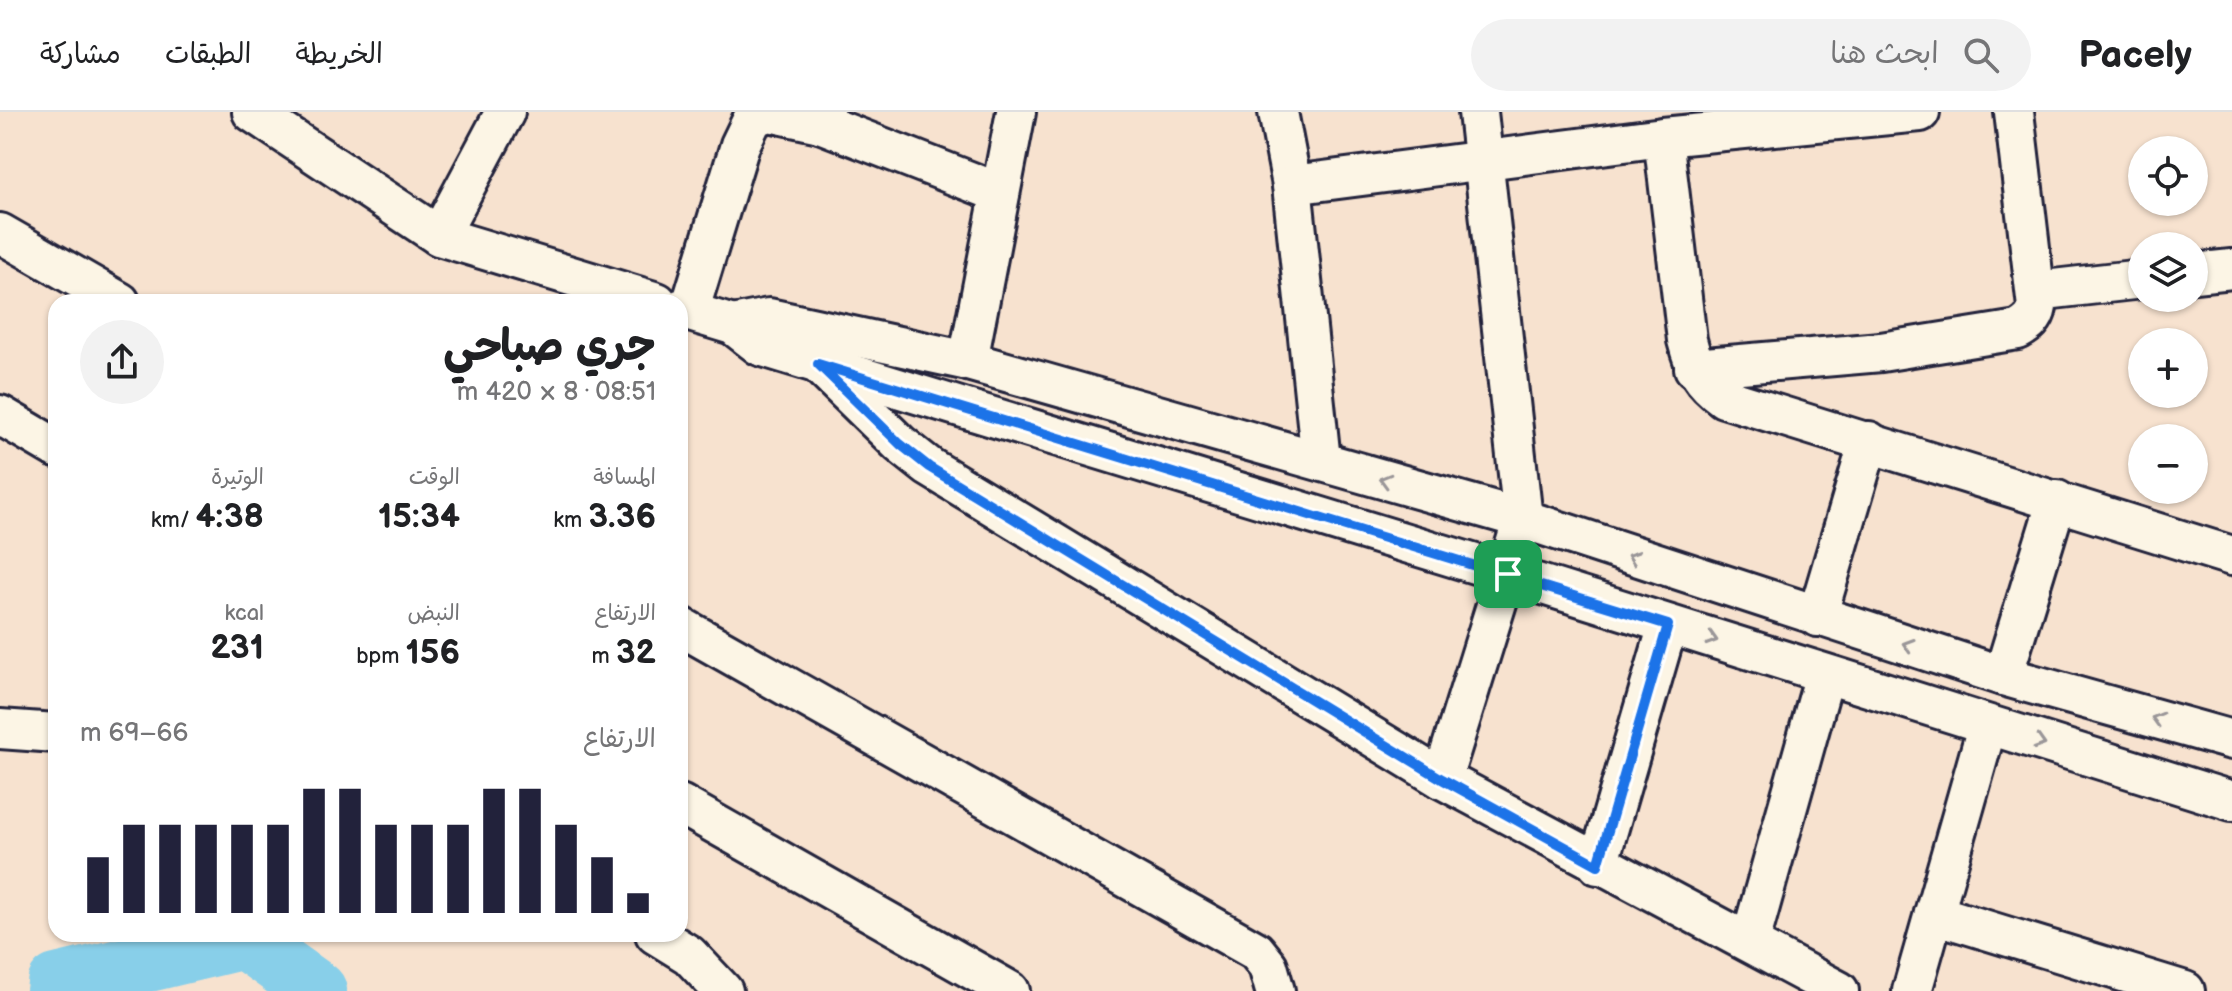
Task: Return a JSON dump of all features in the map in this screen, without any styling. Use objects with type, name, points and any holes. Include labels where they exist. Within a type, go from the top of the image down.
[{"type":"street","points":[[252,112],[439,236],[629,294]]},
{"type":"street","points":[[439,236],[505,112]]},
{"type":"street","points":[[681,294],[753,118],[769,112],[822,118],[1000,193]]},
{"type":"street","points":[[968,361],[1016,112]]},
{"type":"street","points":[[1278,112],[1292,185],[1321,461]]},
{"type":"street","points":[[1442,779],[1523,519],[1478,112]]},
{"type":"street","points":[[1292,185],[1663,137],[1920,112]]},
{"type":"street","points":[[1694,368],[1881,352],[2018,330],[2035,317],[2036,291],[2014,112]]},
{"type":"street","points":[[1663,137],[1687,340],[1694,368],[1703,382],[1724,398],[2232,556]]},
{"type":"street","points":[[4,244],[104,294]]},
{"type":"street","points":[[2208,272],[2232,269]]},
{"type":"street","points":[[2036,291],[2128,281]]},
{"type":"street","points":[[688,312],[733,325],[760,346],[1508,574],[1987,727],[2232,801]]},
{"type":"street","points":[[733,325],[769,318],[968,361],[1523,519],[2003,676],[2232,740]]},
{"type":"street","points":[[818,364],[900,444],[929,467],[1442,779],[1839,991]]},
{"type":"street","points":[[0,415],[48,443]]},
{"type":"street","points":[[1817,617],[1869,441]]},
{"type":"street","points":[[2003,676],[2057,500]]},
{"type":"street","points":[[1598,865],[1668,625]]},
{"type":"street","points":[[688,631],[1256,951],[1268,966],[1275,991]]},
{"type":"street","points":[[1750,942],[1825,674]]},
{"type":"street","points":[[1912,991],[1987,727]]},
{"type":"street","points":[[0,729],[48,732]]},
{"type":"street","points":[[688,809],[1010,991]]},
{"type":"street","points":[[1934,914],[2185,991]]},
{"type":"street","points":[[668,942],[689,955],[723,991]]},
{"type":"waterway","points":[[56,991],[57,984],[232,942]]},
{"type":"waterway","points":[[248,942],[317,991]]},
{"type":"route","points":[[818,364],[911,393],[1508,574],[1668,625],[1598,865],[1442,779],[929,467],[900,444],[818,364]]}]
